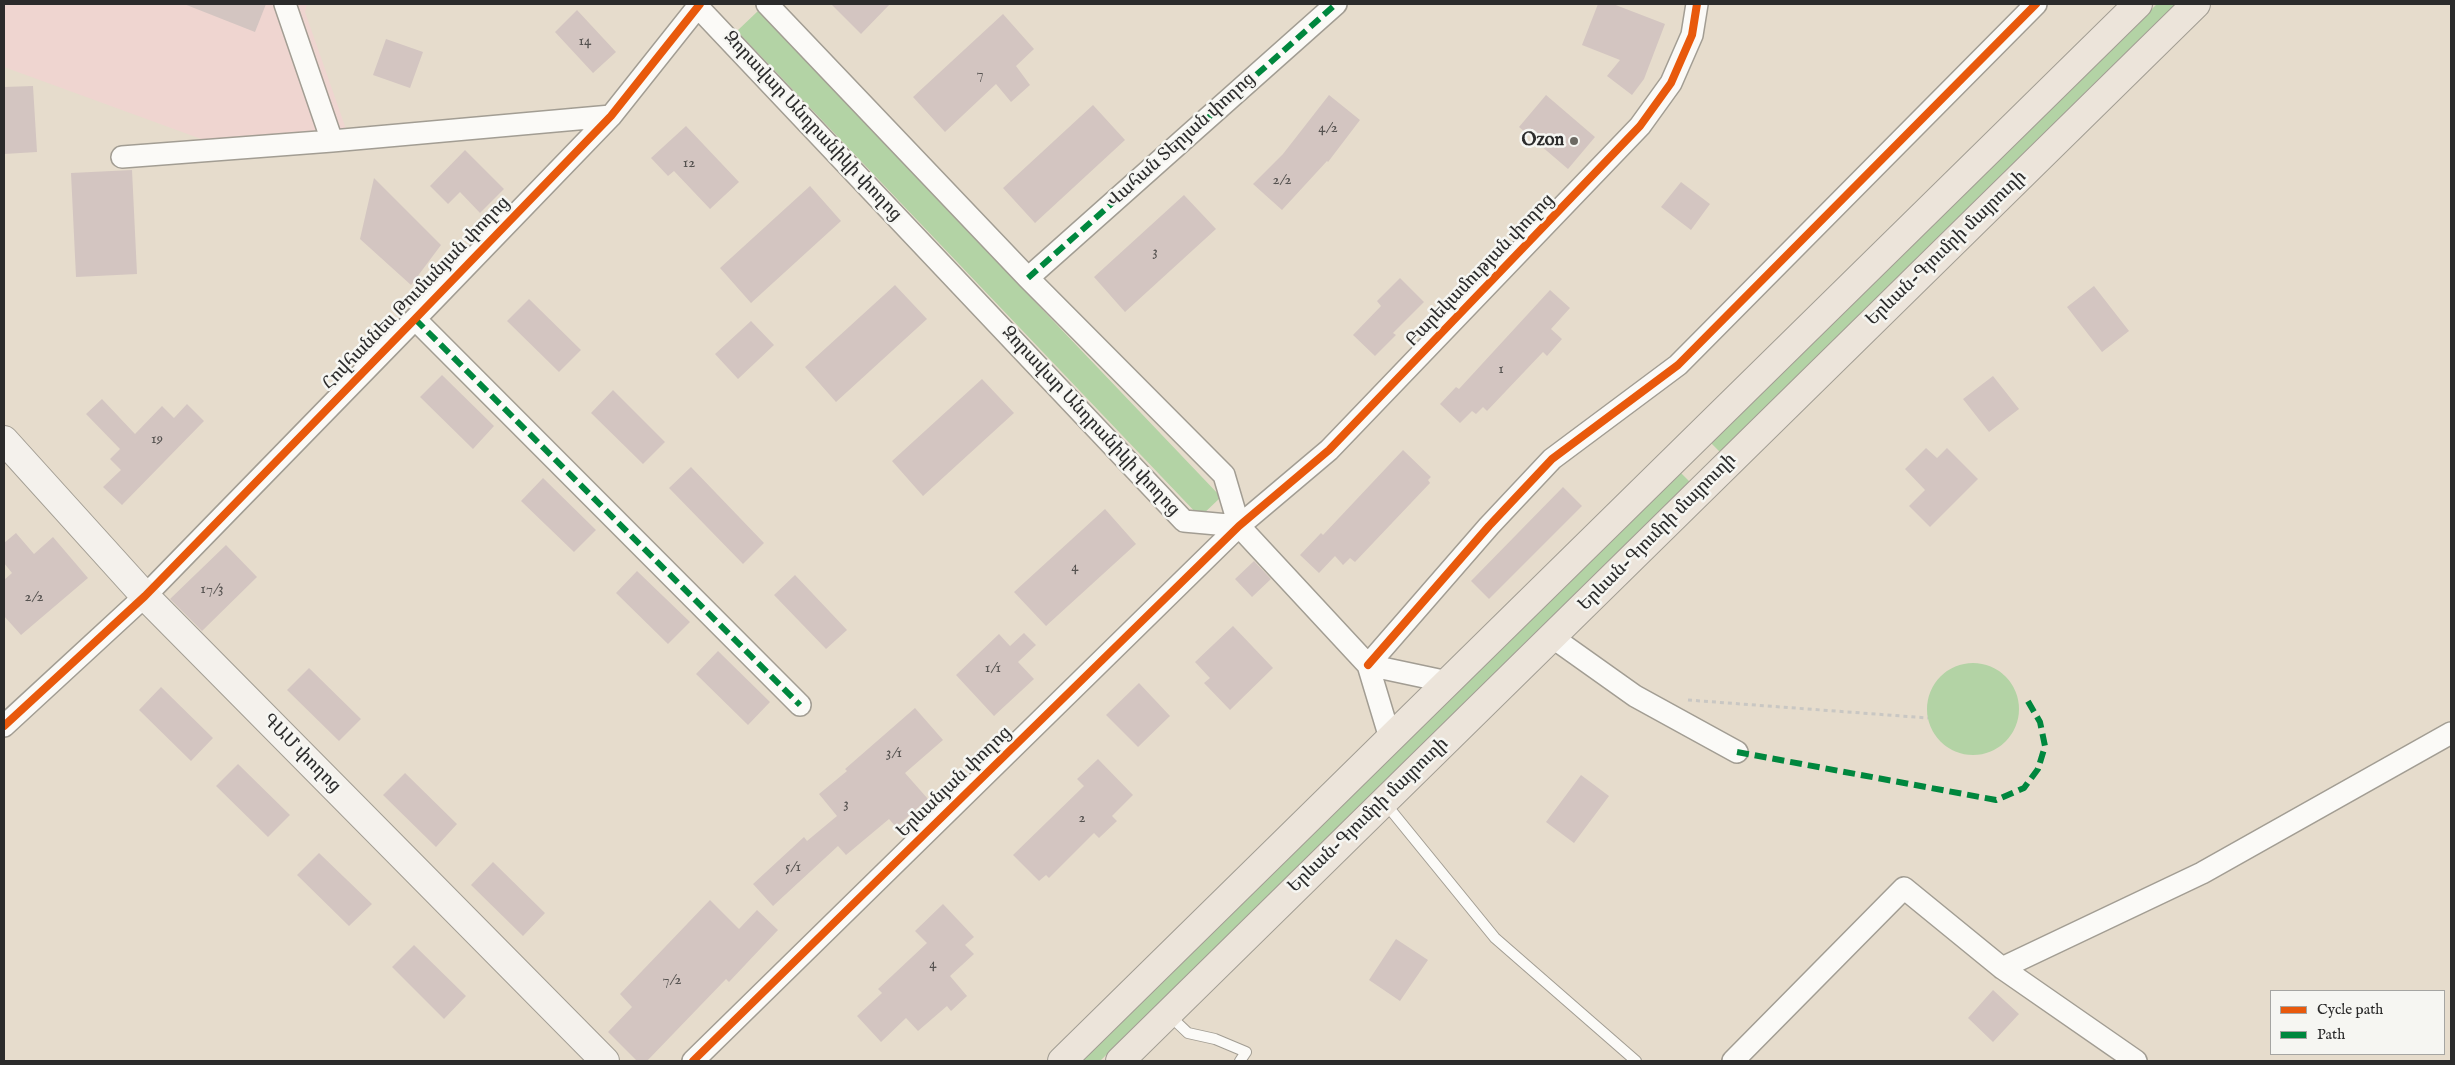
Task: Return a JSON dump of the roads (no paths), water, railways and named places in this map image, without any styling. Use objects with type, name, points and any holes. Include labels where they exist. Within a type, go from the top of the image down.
[{"type":"highway","points":[[1062,1061],[2138,4]]},
{"type":"highway","name":"Երևան-Գյումրի մայրուղի","points":[[1120,1061],[1383,800],[1552,637],[2196,4]]},
{"type":"highway","points":[[1686,448],[1716,476]]},
{"type":"street","points":[[285,4],[332,142]]},
{"type":"street","points":[[767,4],[1028,278],[1224,475],[1239,526],[1368,665],[1390,738]]},
{"type":"street","name":"Վահան Տերյան փողոց","points":[[1028,278],[1336,4]]},
{"type":"street","name":"Բարեկամության փողոց","points":[[1239,526],[1329,450],[1640,126],[1671,83],[1692,35],[1696,4]]},
{"type":"street","points":[[1368,665],[1488,526],[1552,460],[1678,365],[2036,4]]},
{"type":"street","name":"Զորավար Անդրանիկի փողոց","points":[[698,5],[1184,521],[1239,526]]},
{"type":"street","name":"Հովհաննես Թումանյան փողոց","points":[[4,726],[145,596],[611,116],[698,5]]},
{"type":"street","points":[[122,157],[332,142],[611,116]]},
{"type":"street","points":[[415,319],[800,705]]},
{"type":"street","name":"ԳԱՄ փողոց","points":[[4,440],[145,596],[605,1061]]},
{"type":"street","name":"Երևանյան փողոց","points":[[693,1061],[1239,526]]},
{"type":"street","points":[[1552,637],[1635,696],[1737,752]]},
{"type":"street","points":[[1368,665],[1448,682]]},
{"type":"street","points":[[2002,968],[2202,873],[2451,733]]},
{"type":"street","points":[[1733,1061],[1904,888],[2002,968],[2136,1061]]},
{"type":"lane","points":[[1383,800],[1495,938],[1636,1061]]},
{"type":"lane","points":[[1168,1014],[1188,1033],[1215,1039],[1246,1052],[1240,1061]]},
{"type":"place","name":"Ozon","points":[[1574,141]]}]
